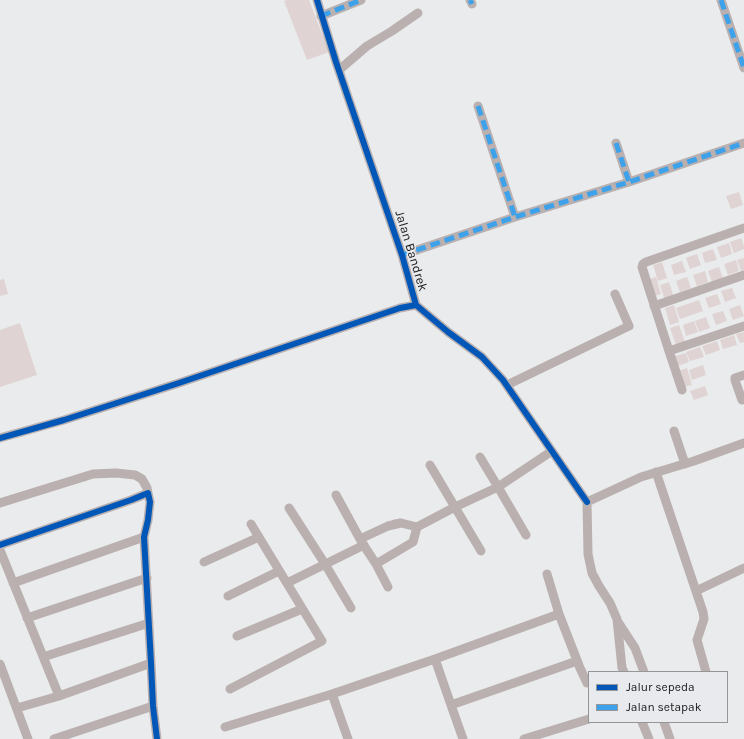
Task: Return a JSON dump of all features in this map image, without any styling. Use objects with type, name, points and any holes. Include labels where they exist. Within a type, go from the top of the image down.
[{"type":"street","name":"Jalan Bandrek","points":[[317,0],[321,16],[402,255],[416,305],[448,332],[482,357],[503,380],[587,502]]},
{"type":"street","points":[[321,16],[361,0]]},
{"type":"street","points":[[721,0],[744,68]]},
{"type":"street","points":[[339,70],[367,46],[418,13]]},
{"type":"street","points":[[478,106],[515,217]]},
{"type":"street","points":[[402,255],[515,217],[629,182],[744,142]]},
{"type":"street","points":[[616,143],[629,182]]},
{"type":"street","points":[[682,390],[654,306],[642,267],[643,264],[744,228]]},
{"type":"street","points":[[654,306],[744,275]]},
{"type":"street","points":[[507,385],[629,326],[615,294]]},
{"type":"street","points":[[0,438],[79,415],[194,378],[400,308],[416,305]]},
{"type":"street","points":[[669,351],[744,326]]},
{"type":"street","points":[[742,400],[735,378],[744,375]]},
{"type":"street","points":[[674,431],[685,464]]},
{"type":"street","points":[[644,671],[635,648],[592,573],[588,554],[587,502],[640,477],[685,464],[744,443]]},
{"type":"street","points":[[287,583],[325,564],[388,526],[398,524],[417,527],[498,487],[552,451]]},
{"type":"street","points":[[480,456],[526,535]]},
{"type":"street","points":[[430,465],[481,551]]},
{"type":"street","points":[[656,472],[703,612],[704,619],[697,640],[706,671]]},
{"type":"street","points":[[0,503],[93,474],[116,473],[135,475],[142,479],[147,488],[150,502],[144,537],[150,623],[153,706],[157,739]]},
{"type":"street","points":[[0,545],[148,493]]},
{"type":"street","points":[[336,495],[388,587]]},
{"type":"street","points":[[289,508],[325,564],[350,608]]},
{"type":"street","points":[[230,689],[322,641],[251,524]]},
{"type":"street","points":[[376,564],[413,542],[417,527]]},
{"type":"street","points":[[13,583],[144,537]]},
{"type":"street","points":[[204,562],[259,537]]},
{"type":"street","points":[[0,550],[59,696]]},
{"type":"street","points":[[696,591],[744,568]]},
{"type":"street","points":[[228,596],[279,571]]},
{"type":"street","points":[[547,574],[577,661],[588,682]]},
{"type":"street","points":[[28,618],[147,578]]},
{"type":"street","points":[[237,636],[302,609]]},
{"type":"street","points":[[224,727],[332,694],[560,614]]},
{"type":"street","points":[[617,619],[620,671]]},
{"type":"street","points":[[43,657],[150,623]]},
{"type":"street","points":[[434,659],[463,739]]},
{"type":"street","points":[[451,705],[577,661]]},
{"type":"street","points":[[17,708],[59,696],[152,663]]},
{"type":"street","points":[[0,664],[28,739]]},
{"type":"street","points":[[332,694],[348,739]]},
{"type":"street","points":[[54,739],[153,706]]},
{"type":"street","points":[[524,739],[588,719]]},
{"type":"street","points":[[642,723],[649,739]]},
{"type":"street","points":[[664,723],[670,739]]},
{"type":"building","points":[[309,0],[329,52],[307,60],[284,1]]},
{"type":"building","points":[[739,192],[743,205],[731,209],[726,196]]},
{"type":"building","points":[[741,238],[744,249],[734,253],[730,242]]},
{"type":"building","points":[[729,243],[732,254],[721,258],[717,247]]},
{"type":"building","points":[[713,249],[717,260],[705,263],[702,253]]},
{"type":"building","points":[[697,254],[701,265],[690,269],[686,258]]},
{"type":"building","points":[[744,258],[744,270],[741,271],[737,260]]},
{"type":"building","points":[[736,260],[739,271],[728,275],[724,264]]},
{"type":"building","points":[[682,261],[686,272],[674,275],[671,265]]},
{"type":"building","points":[[662,262],[667,278],[658,281],[653,265]]},
{"type":"building","points":[[719,267],[723,278],[712,282],[708,271]]},
{"type":"building","points":[[705,271],[708,282],[697,286],[693,275]]},
{"type":"building","points":[[656,277],[661,294],[652,297],[647,280]]},
{"type":"building","points":[[687,277],[691,288],[680,292],[676,281]]},
{"type":"building","points":[[4,279],[8,294],[0,296],[0,280]]},
{"type":"building","points":[[669,282],[674,298],[665,301],[660,285]]},
{"type":"building","points":[[732,288],[736,298],[725,302],[721,291]]},
{"type":"building","points":[[717,294],[721,304],[709,308],[705,298]]},
{"type":"building","points":[[699,300],[703,311],[680,319],[676,308]]},
{"type":"building","points":[[674,305],[679,322],[670,325],[665,308]]},
{"type":"building","points":[[740,305],[744,316],[733,320],[729,309]]},
{"type":"building","points":[[723,311],[727,321],[716,325],[712,314]]},
{"type":"building","points":[[706,317],[710,328],[699,332],[695,321]]},
{"type":"building","points":[[694,321],[698,332],[686,336],[683,325]]},
{"type":"building","points":[[20,323],[37,375],[0,387],[0,330]]},
{"type":"building","points":[[679,325],[685,342],[676,345],[670,328]]},
{"type":"building","points":[[744,332],[744,342],[740,343],[736,334]]},
{"type":"building","points":[[734,335],[737,345],[723,349],[720,340]]},
{"type":"building","points":[[717,341],[720,350],[706,355],[702,346]]},
{"type":"building","points":[[700,347],[704,357],[690,361],[686,352]]},
{"type":"building","points":[[686,353],[689,362],[675,367],[672,357]]},
{"type":"building","points":[[703,365],[706,375],[692,380],[689,370]]},
{"type":"building","points":[[687,368],[692,385],[683,387],[678,371]]},
{"type":"building","points":[[705,386],[708,395],[694,400],[690,391]]},
{"type":"marked path","points":[[321,16],[361,0]]},
{"type":"marked path","points":[[470,0],[472,4]]},
{"type":"marked path","points":[[721,0],[744,68]]},
{"type":"marked path","points":[[478,106],[515,217]]},
{"type":"marked path","points":[[616,143],[629,182]]},
{"type":"marked path","points":[[402,255],[515,217],[629,182],[744,143]]},
{"type":"cycle path","points":[[317,0],[336,62],[402,255],[416,305],[448,332],[482,357],[503,380],[587,502]]},
{"type":"cycle path","points":[[0,438],[64,420],[179,383],[400,308],[416,305]]},
{"type":"cycle path","points":[[0,545],[148,493],[150,502],[144,537],[153,706],[157,739]]}]
